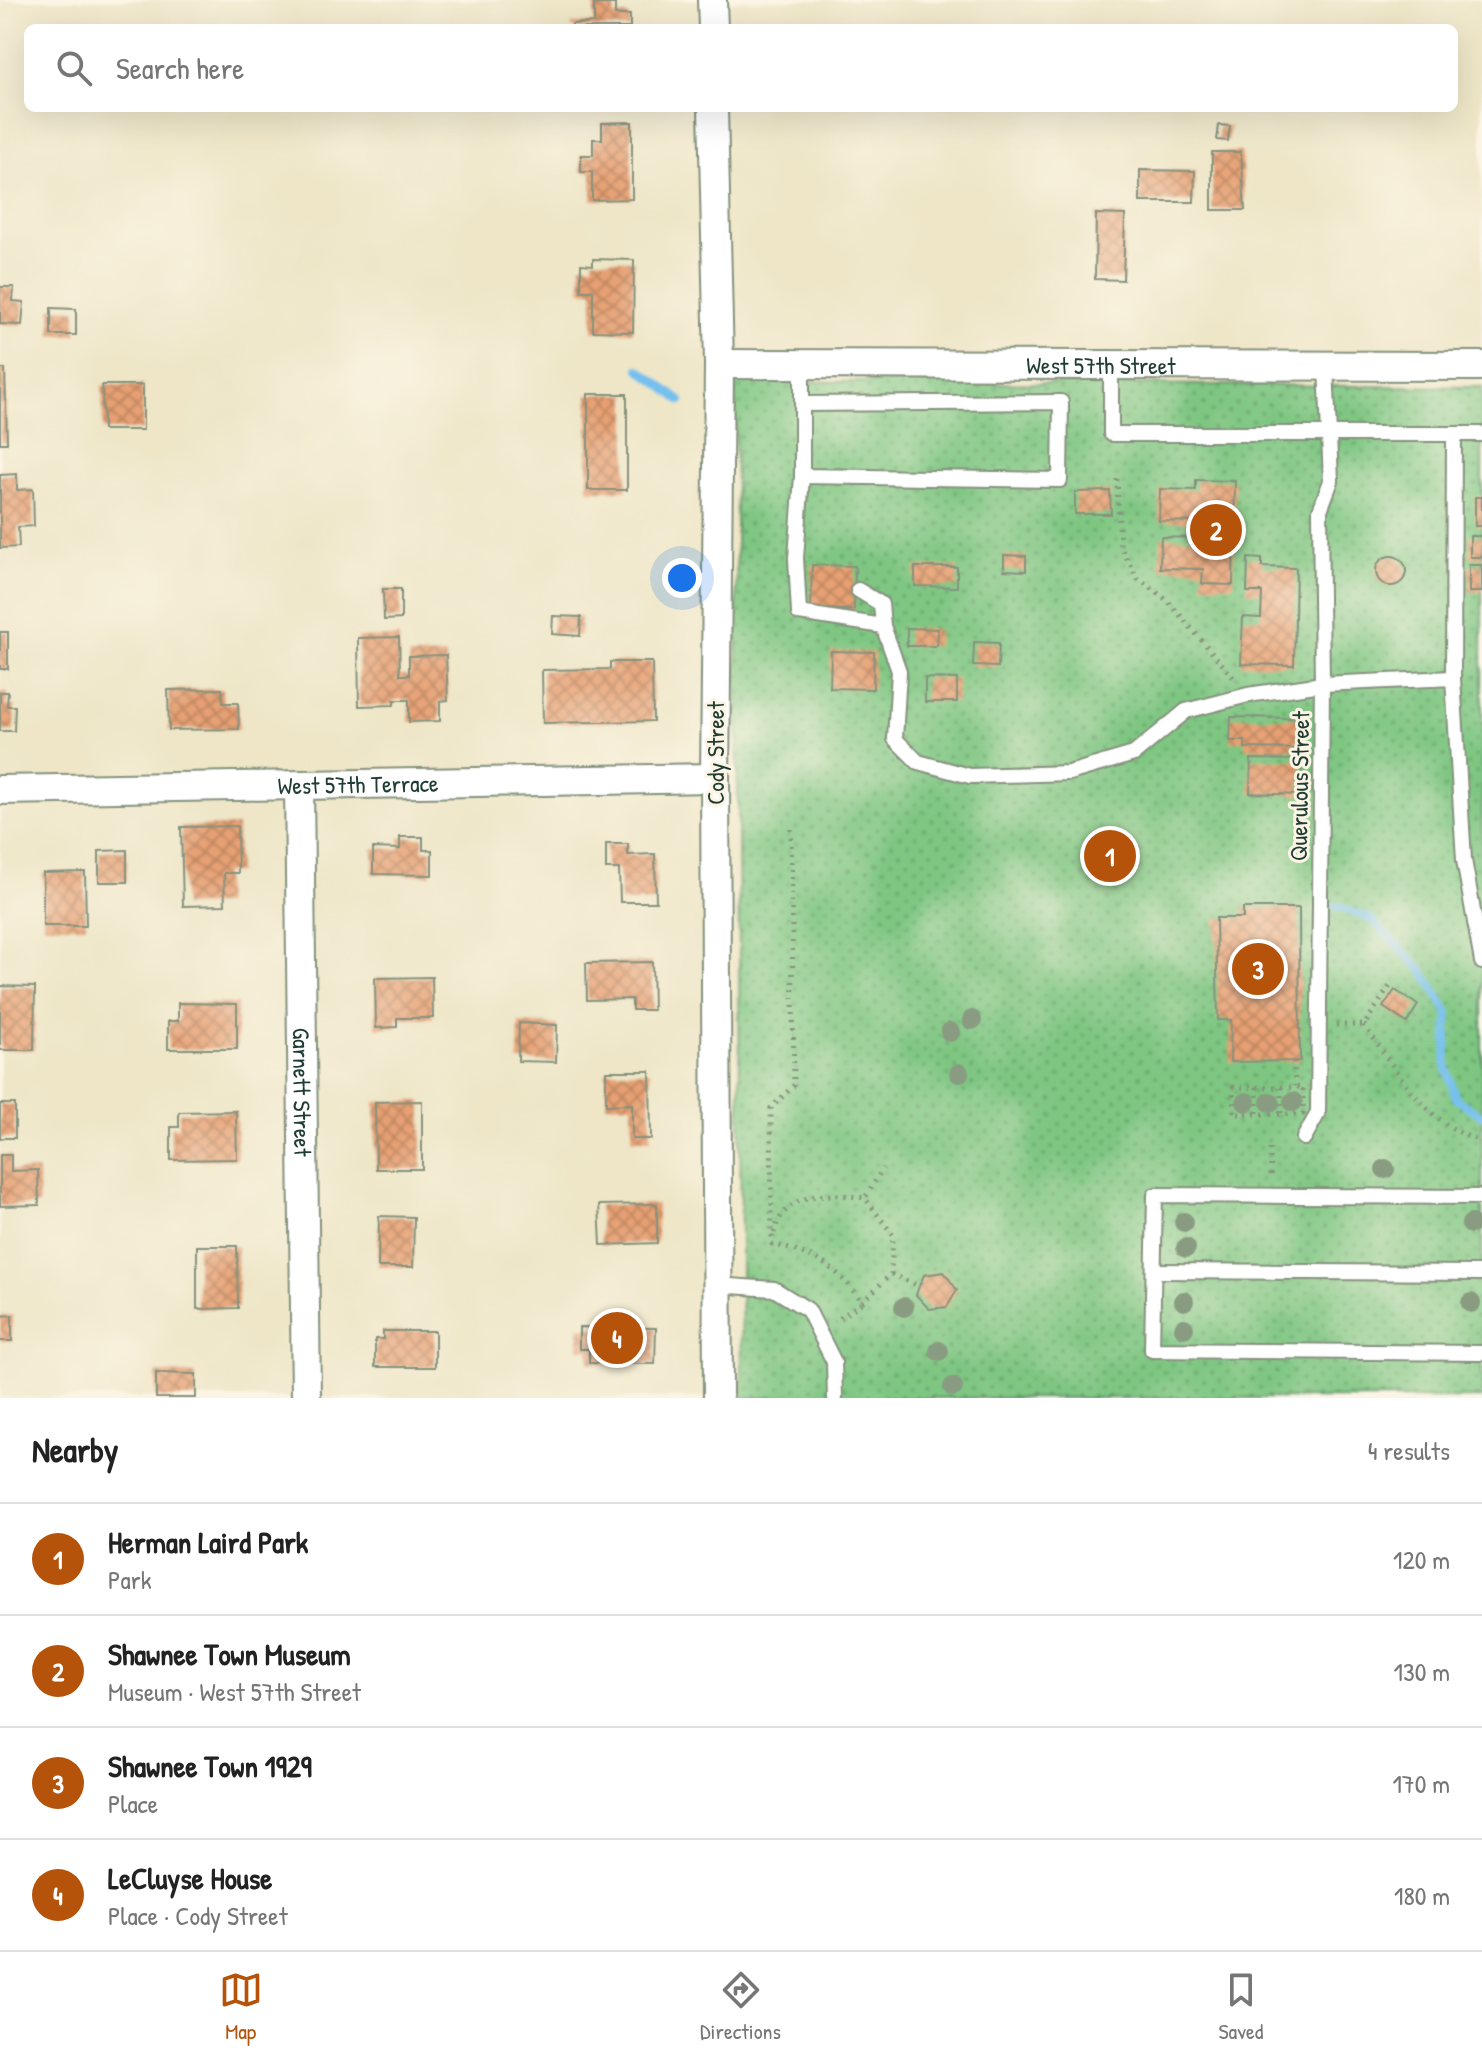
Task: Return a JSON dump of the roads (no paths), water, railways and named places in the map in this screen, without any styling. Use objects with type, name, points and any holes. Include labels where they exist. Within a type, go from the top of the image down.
[{"type":"street","points":[[712,0],[713,24]]},
{"type":"street","name":"Cody Street","points":[[713,112],[719,364],[715,778],[718,1398]]},
{"type":"street","name":"West 57th Street","points":[[719,364],[1482,366]]},
{"type":"street","name":"West 57th Terrace","points":[[0,790],[715,778]]},
{"type":"street","name":"Garnett Street","points":[[299,786],[306,1398]]},
{"type":"lane","points":[[802,364],[802,476],[796,558],[799,613],[883,626]]},
{"type":"lane","points":[[1111,365],[1111,434],[1482,434]]},
{"type":"lane","name":"Querulous Street","points":[[1304,1138],[1318,1113],[1322,684],[1320,510],[1331,481],[1326,366]]},
{"type":"lane","points":[[802,404],[1061,402],[1060,480],[802,476]]},
{"type":"lane","points":[[1454,434],[1453,678],[1464,860],[1482,962]]},
{"type":"lane","points":[[858,590],[881,604],[883,626],[899,671],[895,739],[918,762],[970,776],[1069,773],[1108,762],[1134,754],[1186,711],[1248,695],[1322,684],[1453,678]]},
{"type":"lane","points":[[1482,1197],[1155,1195],[1152,1350],[1482,1353]]},
{"type":"lane","points":[[1154,1271],[1482,1273]]},
{"type":"lane","points":[[716,1285],[774,1289],[808,1310],[834,1362],[835,1398]]},
{"type":"waterway","points":[[639,369],[681,401]]},
{"type":"waterway","points":[[1336,906],[1371,919],[1423,971],[1448,1012],[1446,1065],[1456,1099],[1481,1115]]},
{"type":"place","name":"Shawnee Town Museum","points":[[1216,530]]},
{"type":"place","name":"Herman Laird Park","points":[[1110,856]]},
{"type":"place","name":"Shawnee Town 1929","points":[[1258,969]]},
{"type":"place","name":"LeCluyse House","points":[[617,1338]]}]
